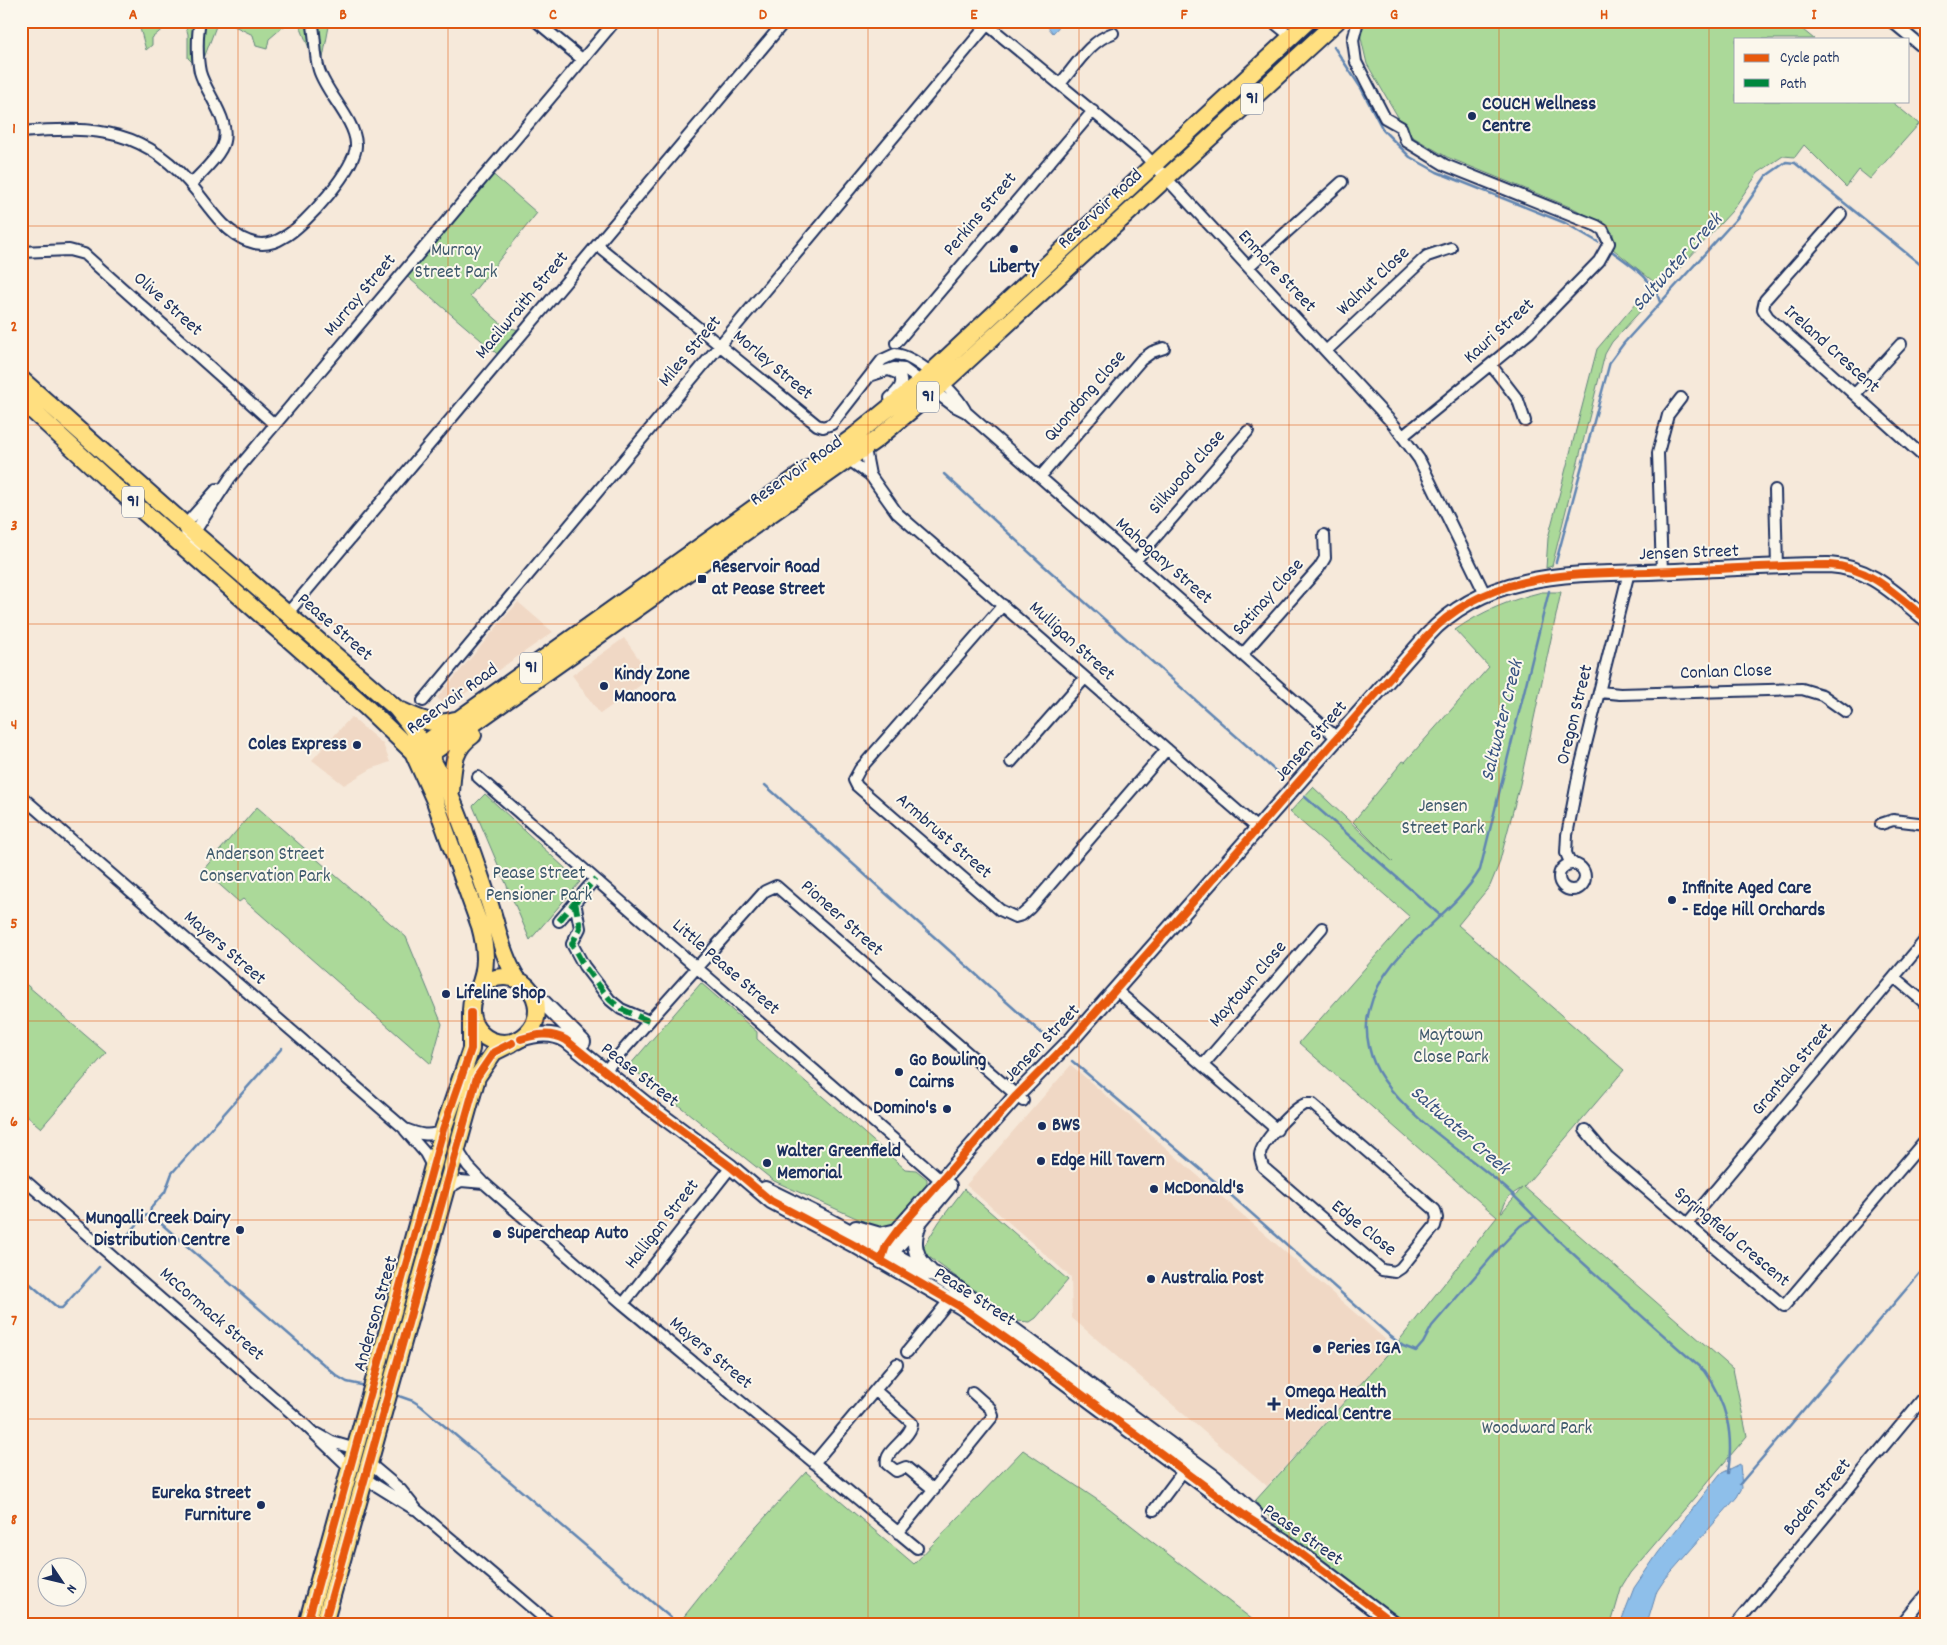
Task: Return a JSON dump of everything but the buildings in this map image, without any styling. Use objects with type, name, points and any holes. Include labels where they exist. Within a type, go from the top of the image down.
[{"type":"main road","name":"Reservoir Road","points":[[423,749],[533,682],[865,449],[1155,165],[1308,21]]},
{"type":"main road","name":"Reservoir Road","points":[[423,749],[459,718],[932,382],[1167,177],[1337,21]]},
{"type":"main road","name":"Pease Street","points":[[21,379],[111,465],[189,529],[396,708],[451,794],[488,900],[502,950],[518,980]]},
{"type":"main road","points":[[21,388],[111,465],[131,487],[168,521],[170,535]]},
{"type":"main road","points":[[21,394],[111,465],[112,484]]},
{"type":"main road","name":"Pease Street","points":[[21,400],[112,484],[346,689],[423,749],[435,801],[482,933],[486,963],[478,990]]},
{"type":"main road","points":[[451,794],[453,760],[459,747],[514,705],[533,682]]},
{"type":"main road","name":"91","points":[[396,708],[431,722],[448,723],[459,718]]},
{"type":"main road","points":[[510,977],[518,980],[532,992],[537,1007],[537,1018],[533,1028],[517,1041],[496,1042],[485,1037],[474,1024],[471,1012],[472,1000],[478,990],[497,978],[510,977]]},
{"type":"main road","name":"Anderson Street","points":[[307,1624],[434,1170],[443,1130],[471,1049],[471,1012]]},
{"type":"main road","name":"Anderson Street","points":[[324,1624],[480,1071],[494,1052],[517,1041]]},
{"type":"main road","name":"McCormack Street","points":[[356,1449],[366,1471]]},
{"type":"main road","name":"McCormack Street","points":[[350,1468],[366,1471]]},
{"type":"street","points":[[191,184],[212,163],[222,148],[225,139],[221,116],[200,72],[200,21]]},
{"type":"street","points":[[21,132],[84,130],[113,134],[157,153],[180,171],[216,216],[236,236],[257,244],[270,243],[284,238],[298,228],[350,166],[355,155],[354,134],[318,69],[312,21]]},
{"type":"street","points":[[536,21],[583,60]]},
{"type":"street","name":"Murray Street","points":[[189,529],[214,492],[230,478],[615,21]]},
{"type":"street","name":"Macilwraith Street","points":[[287,614],[785,21]]},
{"type":"street","points":[[1272,21],[1292,37]]},
{"type":"street","name":"Kauri Street","points":[[1358,21],[1353,40],[1356,62],[1385,118],[1401,127],[1406,141],[1445,166],[1598,226],[1603,230],[1609,243],[1599,261],[1538,324],[1491,365],[1403,436]]},
{"type":"street","points":[[1891,21],[1926,50]]},
{"type":"street","name":"Enmore Street","points":[[985,23],[1093,111],[1155,165],[1403,436],[1419,459],[1485,594]]},
{"type":"street","name":"Miles Street","points":[[422,701],[985,23]]},
{"type":"street","points":[[1060,84],[1094,44],[1103,36],[1113,33]]},
{"type":"street","name":"Perkins Street","points":[[896,343],[1093,111]]},
{"type":"street","points":[[1248,267],[1342,182]]},
{"type":"street","name":"Ireland Crescent","points":[[1841,214],[1762,305],[1768,317],[1926,459]]},
{"type":"street","name":"Morley Street","points":[[597,245],[804,416],[820,426],[827,427],[835,422],[882,360],[895,354],[908,358],[932,382]]},
{"type":"street","name":"Walnut Close","points":[[1326,351],[1427,256],[1451,248]]},
{"type":"street","name":"Olive Street","points":[[21,252],[69,250],[84,254],[275,425]]},
{"type":"street","points":[[1855,394],[1901,344]]},
{"type":"street","name":"Quondong Close","points":[[1040,477],[1141,360],[1152,352],[1164,348]]},
{"type":"street","points":[[1491,365],[1518,400],[1526,421]]},
{"type":"street","points":[[872,375],[889,370],[904,369],[932,382]]},
{"type":"street","points":[[852,438],[865,419],[900,388],[900,376],[889,370]]},
{"type":"street","name":"Mahogany Street","points":[[932,382],[961,402],[966,412],[1337,738]]},
{"type":"street","points":[[1662,572],[1658,452],[1668,415],[1681,398]]},
{"type":"street","name":"Silkwood Close","points":[[1135,561],[1248,431]]},
{"type":"street","name":"Mulligan Street","points":[[865,449],[870,475]]},
{"type":"street","name":"Mulligan Street","points":[[849,460],[870,475],[896,513],[1257,828]]},
{"type":"street","points":[[1775,490],[1777,567]]},
{"type":"street","points":[[189,529],[185,532],[190,544],[228,578],[246,602]]},
{"type":"street","name":"Satinay Close","points":[[1242,655],[1319,568],[1325,558],[1324,535]]},
{"type":"street","name":"Jensen Street","points":[[885,1255],[897,1231],[944,1184],[1435,626],[1454,610],[1485,594],[1527,580],[1629,572],[1828,565],[1861,571],[1881,582],[1926,619]]},
{"type":"street","name":"Oregon Street","points":[[1559,874],[1579,772],[1629,572]]},
{"type":"street","name":"Armbrust Street","points":[[1003,605],[860,770],[854,780],[856,786],[1000,910],[1015,917],[1022,915],[1030,908],[1167,750]]},
{"type":"street","points":[[1011,762],[1085,678]]},
{"type":"street","name":"Conlan Close","points":[[1600,692],[1620,694],[1802,688],[1822,695],[1846,712]]},
{"type":"street","name":"Little Pease Street","points":[[478,778],[697,966],[944,1184]]},
{"type":"street","name":"Mayers Street","points":[[21,796],[405,1129],[425,1153],[434,1170]]},
{"type":"street","points":[[1882,824],[1893,820],[1926,824]]},
{"type":"street","points":[[1565,848],[1568,859],[1580,867],[1585,874],[1584,882],[1579,888],[1572,890],[1563,886],[1559,874],[1566,865],[1574,864]]},
{"type":"street","points":[[559,921],[595,879]]},
{"type":"street","name":"Pioneer Street","points":[[607,1068],[765,890],[776,886],[1019,1099]]},
{"type":"street","points":[[575,902],[580,928],[572,944],[584,966],[616,1005],[649,1021]]},
{"type":"street","name":"Maytown Close","points":[[1203,1065],[1322,928]]},
{"type":"street","name":"Grantala Street","points":[[1687,1224],[1926,939]]},
{"type":"street","points":[[1894,977],[1926,1004]]},
{"type":"street","points":[[1116,990],[1277,1130]]},
{"type":"street","name":"Pease Street","points":[[532,992],[607,1068],[778,1206],[885,1255],[934,1274],[954,1294],[1018,1347],[1245,1516],[1284,1541],[1394,1624]]},
{"type":"street","name":"Pease Street","points":[[517,1041],[540,1034],[560,1037],[607,1068]]},
{"type":"street","name":"Edge Close","points":[[1312,1104],[1435,1210],[1436,1226],[1401,1268],[1395,1272],[1382,1270],[1263,1167],[1260,1156],[1262,1150],[1277,1130],[1298,1107],[1312,1104]]},
{"type":"street","name":"Mayers Street","points":[[405,1129],[422,1135],[433,1135],[443,1130]]},
{"type":"street","name":"Springfield Crescent","points":[[1585,1130],[1607,1156],[1784,1306],[1926,1139]]},
{"type":"street","name":"Mayers Street","points":[[457,1149],[468,1166],[484,1183],[623,1304],[917,1548]]},
{"type":"street","name":"Halligan Street","points":[[623,1304],[730,1167]]},
{"type":"street","name":"McCormack Street","points":[[21,1177],[305,1425],[350,1468]]},
{"type":"street","points":[[445,1190],[461,1181],[484,1183]]},
{"type":"street","name":"Pease Street","points":[[748,1182],[822,1216],[885,1255],[954,1294],[1215,1478],[1284,1541]]},
{"type":"street","name":"Jensen Street","points":[[885,1255],[920,1221],[944,1184]]},
{"type":"street","points":[[822,1216],[874,1234],[885,1235],[897,1231]]},
{"type":"street","points":[[920,1221],[914,1238],[916,1252],[921,1263],[934,1274]]},
{"type":"street","points":[[907,1352],[954,1294]]},
{"type":"street","points":[[814,1463],[897,1364]]},
{"type":"street","points":[[876,1391],[912,1423],[910,1430],[888,1457],[887,1464],[896,1471],[906,1467],[934,1490]]},
{"type":"street","points":[[898,1533],[993,1416],[990,1408],[972,1392]]},
{"type":"street","name":"Boden Street","points":[[1736,1624],[1926,1396]]},
{"type":"street","name":"McCormack Street","points":[[305,1425],[330,1441],[356,1449]]},
{"type":"street","points":[[1154,1510],[1184,1470]]},
{"type":"street","name":"McCormack Street","points":[[366,1471],[401,1490],[417,1510],[551,1624]]},
{"type":"street","name":"McCormack Street","points":[[366,1471],[396,1500],[417,1510]]},
{"type":"street","points":[[1902,1624],[1926,1595]]},
{"type":"shaded area","points":[[518,602],[553,632],[447,706],[437,698]]},
{"type":"shaded area","points":[[624,638],[652,677],[600,714],[572,675]]},
{"type":"shaded area","points":[[351,717],[383,744],[390,762],[371,769],[344,785],[312,760]]},
{"type":"shaded area","points":[[1071,1065],[1394,1347],[1267,1486],[1072,1318],[1071,1277],[966,1185]]},
{"type":"green space","points":[[138,21],[172,21],[152,38],[152,45],[146,50]]},
{"type":"green space","points":[[184,21],[218,21],[204,58],[192,62],[188,58],[188,34]]},
{"type":"green space","points":[[224,21],[290,21],[269,39],[267,49],[256,46],[253,35]]},
{"type":"green space","points":[[298,21],[330,21],[323,58],[313,58]]},
{"type":"green space","points":[[1363,21],[1792,21],[1813,38],[1734,38],[1734,102],[1892,102],[1919,124],[1870,179],[1859,170],[1846,187],[1804,145],[1795,157],[1783,156],[1758,173],[1732,211],[1612,342],[1605,354],[1552,566],[1546,568],[1548,538],[1597,349],[1654,282],[1613,249],[1613,233],[1602,224],[1575,209],[1447,157],[1408,134],[1367,64],[1358,25]]},
{"type":"green space","name":"Murray Street Park","points":[[489,171],[537,213],[470,296],[505,327],[525,331],[502,358],[403,273]]},
{"type":"green space","points":[[1542,592],[1561,592],[1520,784],[1499,864],[1490,886],[1458,925],[1624,1070],[1524,1187],[1733,1369],[1747,1436],[1630,1573],[1622,1586],[1611,1624],[1407,1624],[1278,1527],[1255,1501],[1394,1347],[1497,1217],[1299,1043],[1410,917],[1290,812],[1313,787],[1393,862],[1353,822],[1403,761],[1405,762],[1489,667],[1455,630],[1486,612]],"holes":[[[1522,1188],[1502,1212],[1508,1197]]]},
{"type":"green space","name":"Pease Street Pensioner Park","points":[[485,794],[580,882],[530,940],[473,806]]},
{"type":"green space","name":"Anderson Street Conservation Park","points":[[257,807],[406,937],[442,1024],[431,1064],[243,899],[239,902],[203,870]]},
{"type":"green space","points":[[21,980],[106,1053],[41,1128],[21,1111]]},
{"type":"green space","points":[[701,983],[757,1032],[757,1039],[905,1169],[916,1170],[927,1179],[927,1189],[905,1215],[892,1224],[876,1227],[774,1181],[629,1066]]},
{"type":"green space","points":[[964,1189],[1068,1280],[1036,1318],[1030,1322],[1016,1321],[921,1251],[939,1222]]},
{"type":"green space","points":[[1023,1450],[1105,1505],[1258,1624],[678,1624],[749,1535],[806,1472],[914,1564]]},
{"type":"water","points":[[1043,21],[1064,21],[1053,33]]},
{"type":"water","points":[[1740,1464],[1742,1488],[1737,1497],[1665,1579],[1657,1591],[1647,1624],[1620,1624],[1634,1588],[1658,1553],[1720,1474]]},
{"type":"waterway","points":[[1334,47],[1361,88],[1383,130],[1410,157],[1437,172],[1565,223],[1598,242]]},
{"type":"waterway","name":"Saltwater Creek","points":[[1556,562],[1610,362],[1624,343],[1737,218],[1766,176],[1786,162],[1795,163],[1926,269]]},
{"type":"waterway","points":[[1613,252],[1647,280],[1660,302]]},
{"type":"waterway","points":[[944,474],[1043,565],[1280,775]]},
{"type":"waterway","name":"Saltwater Creek","points":[[1549,591],[1480,870],[1452,905],[1402,953],[1388,970],[1377,990],[1369,1011],[1367,1037],[1371,1055],[1378,1072],[1395,1095],[1410,1110],[1510,1192],[1558,1240],[1704,1371],[1718,1395],[1727,1419],[1730,1445],[1728,1473]]},
{"type":"waterway","points":[[765,785],[1048,1039]]},
{"type":"waterway","points":[[1305,797],[1441,916]]},
{"type":"waterway","points":[[120,1243],[145,1216],[150,1214],[151,1208],[165,1192],[172,1173],[282,1048]]},
{"type":"waterway","points":[[1072,1061],[1225,1190],[1390,1336],[1403,1346],[1416,1351],[1423,1343],[1432,1326],[1502,1245],[1520,1226],[1534,1217]]},
{"type":"waterway","points":[[150,1214],[337,1376],[347,1382],[366,1386]]},
{"type":"waterway","points":[[1740,1484],[1926,1266]]},
{"type":"waterway","points":[[21,1276],[58,1308],[62,1308],[99,1267]]},
{"type":"waterway","points":[[396,1395],[421,1406],[678,1624]]},
{"type":"marked path","points":[[559,921],[595,879]]},
{"type":"marked path","points":[[575,902],[580,928],[572,944],[584,966],[610,1000],[621,1009],[649,1021]]},
{"type":"cycle path","points":[[881,1261],[886,1246],[897,1231],[1016,1096],[1073,1038],[1427,636],[1453,613],[1481,596],[1511,585],[1543,578],[1610,573],[1829,565],[1844,567],[1870,576],[1892,591],[1926,619]]},
{"type":"cycle path","points":[[307,1624],[443,1130],[471,1049],[471,1013]]},
{"type":"cycle path","points":[[521,1039],[544,1035],[560,1037],[566,1040],[647,1105],[731,1167],[771,1201],[854,1245],[961,1307],[1018,1347],[1245,1516],[1284,1541],[1394,1624]]},
{"type":"cycle path","points":[[324,1624],[477,1077],[494,1052],[512,1043]]},
{"type":"place","name":"COUCH Wellness Centre","points":[[1472,116]]},
{"type":"place","name":"Liberty","points":[[1014,249]]},
{"type":"place","name":"Reservoir Road at Pease Street","points":[[702,579]]},
{"type":"place","name":"Kindy Zone Manoora","points":[[604,686]]},
{"type":"place","name":"Coles Express","points":[[357,745]]},
{"type":"place","name":"Infinite Aged Care - Edge Hill Orchards","points":[[1672,900]]},
{"type":"place","name":"Lifeline Shop","points":[[446,994]]},
{"type":"place","name":"Go Bowling Cairns","points":[[899,1072]]},
{"type":"place","name":"Domino's","points":[[947,1109]]},
{"type":"place","name":"BWS","points":[[1042,1126]]},
{"type":"place","name":"Edge Hill Tavern","points":[[1041,1161]]},
{"type":"place","name":"Walter Greenfield Memorial","points":[[767,1163]]},
{"type":"place","name":"McDonald's","points":[[1154,1189]]},
{"type":"place","name":"Mungalli Creek Dairy Distribution Centre","points":[[240,1230]]},
{"type":"place","name":"Supercheap Auto","points":[[497,1234]]},
{"type":"place","name":"Australia Post","points":[[1151,1279]]},
{"type":"place","name":"Peries IGA","points":[[1317,1349]]},
{"type":"place","name":"Omega Health Medical Centre","points":[[1274,1404]]},
{"type":"place","name":"Eureka Street Furniture","points":[[261,1505]]},
{"type":"park label","name":"Jensen Street Park","points":[[1443,818]]},
{"type":"park label","name":"Maytown Close Park","points":[[1451,1047]]},
{"type":"park label","name":"Woodward Park","points":[[1537,1429]]}]
